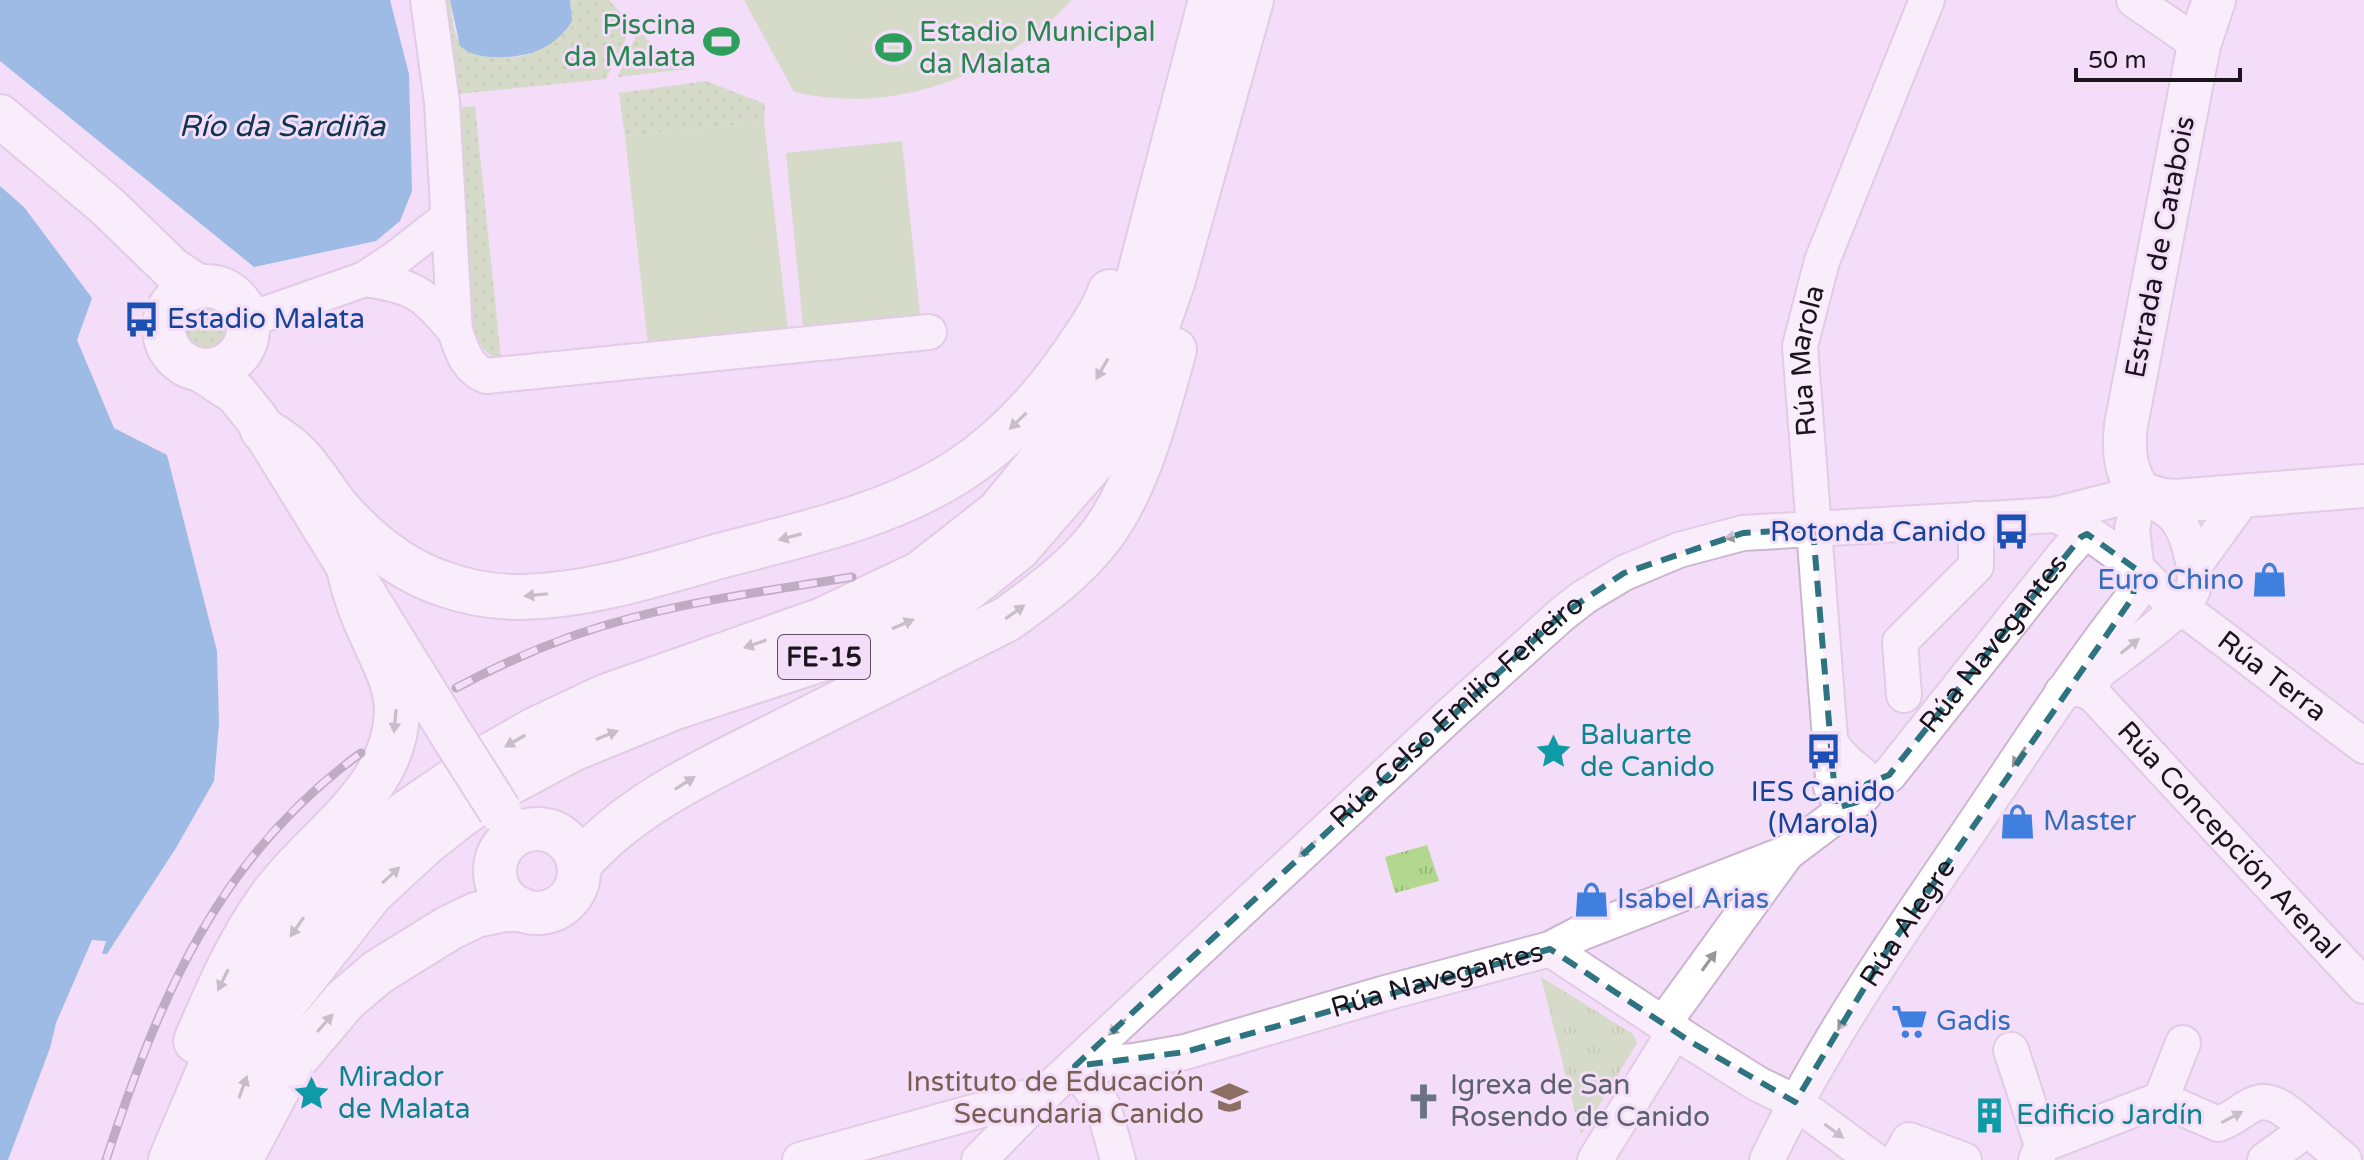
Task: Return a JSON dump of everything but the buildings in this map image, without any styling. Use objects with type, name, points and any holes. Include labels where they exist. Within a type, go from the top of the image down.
[{"type":"highway","name":"FE-15","points":[[171,1160],[218,1049],[252,991],[310,909],[405,814],[491,755],[577,710],[619,692],[823,620],[920,574],[999,512],[1067,429],[1116,344],[1139,277],[1211,0]]},
{"type":"highway","name":"FE-15","points":[[216,1160],[249,1072],[285,1002],[371,893],[458,817],[501,787],[572,749],[675,707],[833,655],[944,607],[1018,548],[1097,457],[1142,368],[1172,283],[1251,0]]},
{"type":"highway","points":[[579,864],[595,844],[625,820],[702,773],[1007,619],[1046,591],[1082,558],[1113,519],[1138,464],[1169,367],[1218,162],[1226,88]]},
{"type":"highway","points":[[260,424],[298,455],[340,511],[373,544],[408,569],[442,584],[478,594],[522,597],[609,585],[800,534],[891,505],[960,470],[1019,422],[1063,371],[1105,306],[1163,141],[1182,108]]},
{"type":"highway","points":[[150,1160],[217,992],[247,935],[270,898],[382,770],[393,743],[397,711],[391,674],[355,596],[349,568]]},
{"type":"highway","points":[[240,1160],[290,1065],[345,1000],[378,972],[449,928],[476,915],[519,909]]},
{"type":"main road","name":"Estrada de Catabois","points":[[2140,493],[2125,461],[2126,425],[2199,45],[2214,0]]},
{"type":"main road","points":[[0,116],[107,206],[172,269],[198,286],[221,289],[234,296],[243,307],[247,333],[246,372],[260,424]]},
{"type":"main road","points":[[151,251],[160,278],[165,317]]},
{"type":"main road","points":[[198,286],[181,294],[171,304],[165,317],[163,329],[171,353],[190,368],[202,371],[236,393],[260,424],[508,823],[555,832],[575,851],[579,877],[568,900],[557,908],[532,913],[519,909],[500,892],[495,867],[505,843],[508,823]]},
{"type":"main road","points":[[202,371],[228,365],[247,333]]},
{"type":"main road","points":[[2140,493],[2176,501],[2364,486]]},
{"type":"street","points":[[428,0],[442,102],[455,331]]},
{"type":"street","name":"Rúa Marola","points":[[1847,785],[1830,742],[1800,346],[1822,261],[1927,0]]},
{"type":"street","points":[[2134,0],[2199,45]]},
{"type":"street","points":[[247,333],[365,279],[449,217]]},
{"type":"street","points":[[365,279],[450,259]]},
{"type":"street","points":[[365,279],[389,282],[418,292],[433,304],[455,331],[468,363],[475,372],[486,376],[929,332]]},
{"type":"street","points":[[2078,693],[2091,684],[2101,670],[2182,606],[2194,586],[2194,566],[2181,522],[2174,514],[2140,493],[2132,529],[2136,569]]},
{"type":"street","name":"Rúa Celso Emilio Ferreiro","points":[[979,1160],[1046,1092],[1450,715],[1584,597],[1624,573],[1679,550],[1743,533],[2054,515],[2140,493]]},
{"type":"street","points":[[2194,566],[2244,497]]},
{"type":"street","points":[[2054,515],[2069,521],[2136,569]]},
{"type":"street","points":[[1904,695],[1900,642],[1976,566],[1976,519]]},
{"type":"street","name":"Rúa Navegantes","points":[[1676,1032],[1796,846],[1847,785],[1878,782],[1889,775],[2063,556],[2087,534]]},
{"type":"street","name":"Rúa Terra","points":[[2136,569],[2221,639],[2364,746]]},
{"type":"street","name":"Rúa Alegre","points":[[1767,1160],[1795,1102],[1886,952],[2078,693],[2133,597],[2138,581],[2136,569]]},
{"type":"street","name":"Rúa Concepción Arenal","points":[[2078,693],[2364,986]]},
{"type":"street","name":"Rúa Navegantes","points":[[1075,1066],[1134,1061],[1185,1052],[1550,949],[1581,933],[1796,846]]},
{"type":"street","points":[[1550,949],[1758,1084],[1795,1102],[1874,1160]]},
{"type":"street","points":[[1595,1160],[1676,1032]]},
{"type":"street","points":[[1619,1160],[1676,1032]]},
{"type":"street","points":[[2011,1050],[2039,1152],[2161,1099],[2183,1043]]},
{"type":"street","points":[[1075,1066],[1103,1106],[1118,1160]]},
{"type":"street","points":[[800,1160],[1046,1092]]},
{"type":"street","points":[[2161,1099],[2218,1124],[2262,1101],[2276,1104],[2344,1160]]},
{"type":"street","points":[[2265,1160],[2308,1129]]},
{"type":"street","points":[[1898,1160],[1909,1140],[1964,1160]]},
{"type":"highlighted area","points":[[1813,529],[1836,808],[1857,802],[1867,784],[1889,775],[2081,537],[2087,534],[2136,569],[2133,597],[1886,952],[1795,1102],[1691,1042],[1550,949],[1185,1052],[1075,1066],[1561,615],[1624,573],[1743,533]]},
{"type":"green space","points":[[443,0],[450,0],[460,42],[472,52],[489,57],[509,58],[547,46],[561,34],[570,18],[570,0],[609,0],[632,26],[606,79],[458,94]]},
{"type":"green space","name":"Estadio Municipal da Malata","points":[[744,0],[1072,0],[1013,49],[945,83],[908,93],[871,98],[832,98],[794,92]]},
{"type":"green space","points":[[638,31],[665,56],[687,69],[618,77]]},
{"type":"green space","points":[[706,81],[765,104],[764,122],[625,136],[619,93]]},
{"type":"green space","points":[[475,106],[501,359],[484,350],[473,322],[459,108]]},
{"type":"green space","points":[[764,122],[788,330],[648,345],[625,136]]},
{"type":"green space","points":[[902,141],[920,314],[803,326],[786,153]]},
{"type":"green space","points":[[205,303],[223,310],[230,328],[223,346],[205,353],[187,346],[180,328],[187,310]]},
{"type":"green space","points":[[1427,845],[1439,881],[1395,893],[1385,857]]},
{"type":"green space","points":[[1541,977],[1633,1034],[1637,1043],[1581,1135]]},
{"type":"water","name":"Río da Sardiña","points":[[0,0],[390,0],[409,74],[412,191],[400,221],[376,241],[254,267],[0,61]]},
{"type":"water","points":[[450,0],[570,0],[572,21],[558,38],[539,50],[510,57],[487,57],[460,46]]},
{"type":"water","points":[[0,186],[24,207],[92,298],[77,340],[114,428],[167,455],[217,651],[219,724],[214,781],[176,848],[107,954],[102,954],[106,941],[92,940],[56,1023],[50,1048],[8,1160],[0,1160]]},
{"type":"railway","points":[[456,688],[541,648],[608,624],[713,600],[852,577]]},
{"type":"railway","points":[[106,1160],[126,1100],[172,987],[231,885],[268,838],[311,794],[361,753]]},
{"type":"place","name":"Piscina da Malata","points":[[722,41]]},
{"type":"place","name":"Estadio Municipal da Malata","points":[[893,48]]},
{"type":"place","name":"Estadio Malata","points":[[141,319]]},
{"type":"place","name":"Rotonda Canido","points":[[2012,532]]},
{"type":"place","name":"Euro Chino","points":[[2270,580]]},
{"type":"place","name":"Baluarte de Canido","points":[[1554,751]]},
{"type":"place","name":"IES Canido (Marola)","points":[[1823,752]]},
{"type":"place","name":"Master","points":[[2017,821]]},
{"type":"place","name":"Isabel Arias","points":[[1591,899]]},
{"type":"place","name":"Gadis","points":[[1910,1021]]},
{"type":"place","name":"Mirador de Malata","points":[[312,1093]]},
{"type":"place","name":"Instituto de Educación Secundaria Canido","points":[[1230,1098]]},
{"type":"place","name":"Igrexa de San Rosendo de Canido","points":[[1424,1101]]},
{"type":"place","name":"Edificio Jardín","points":[[1990,1115]]}]
